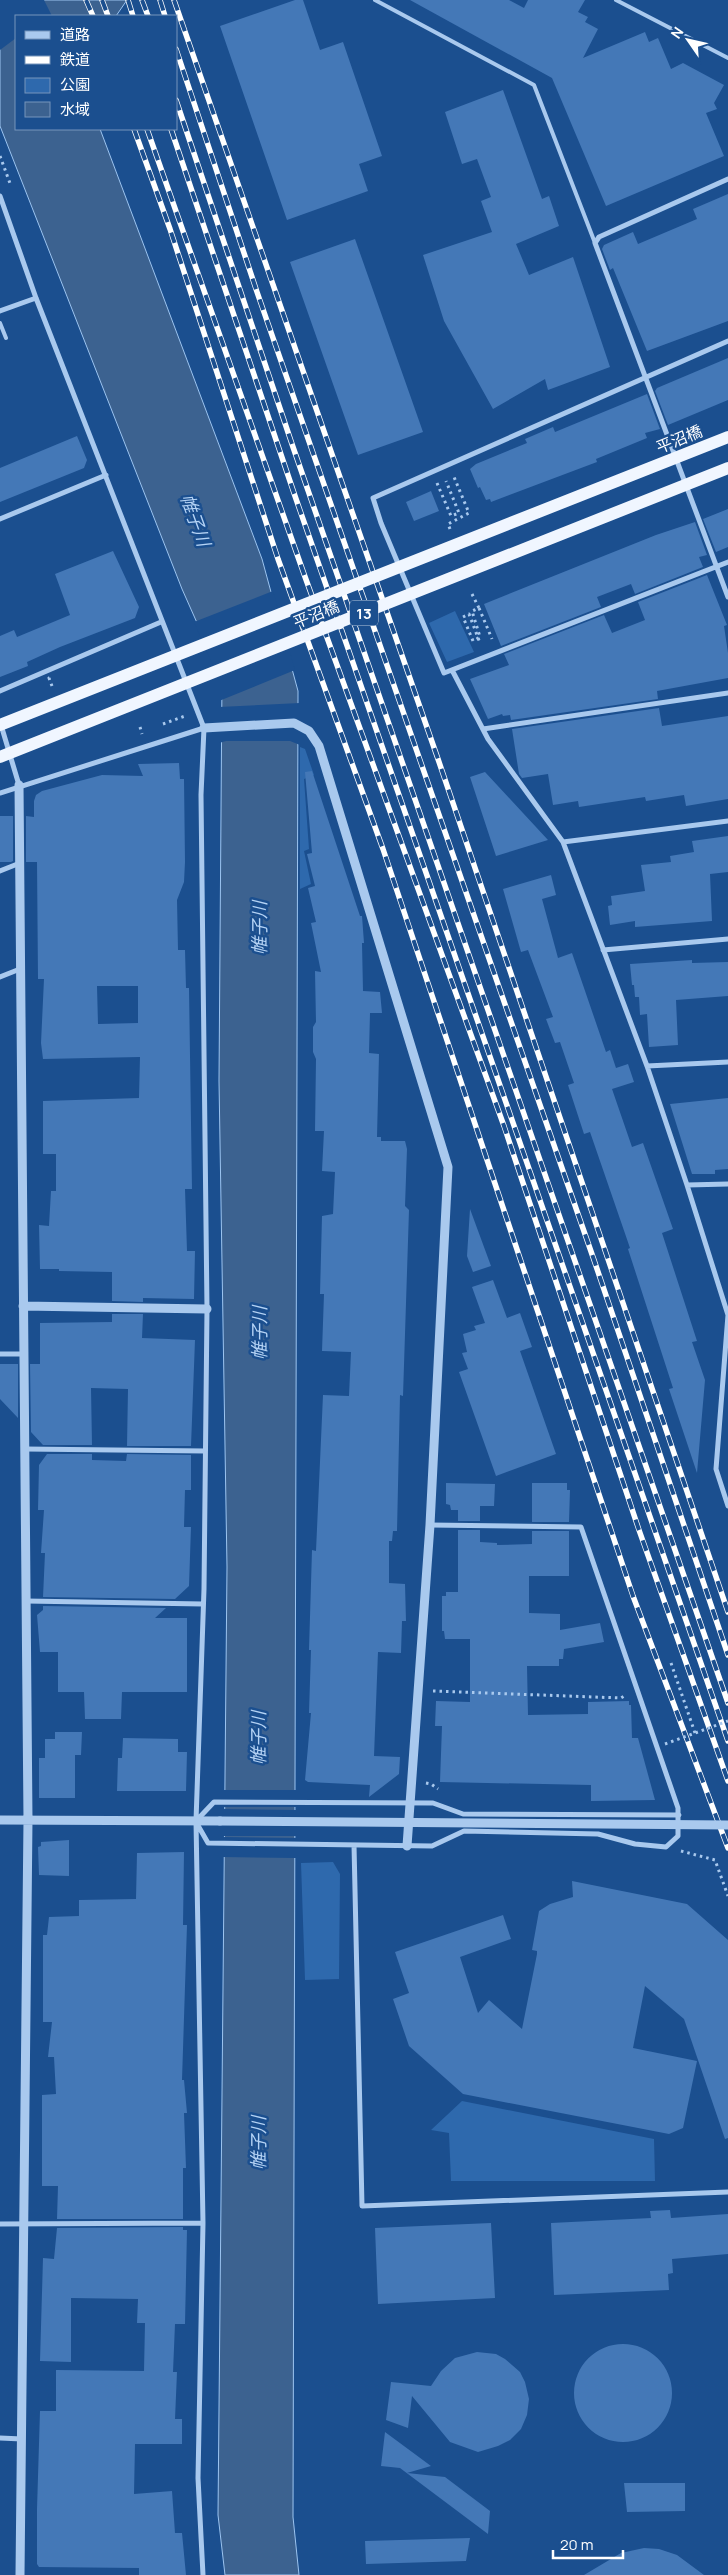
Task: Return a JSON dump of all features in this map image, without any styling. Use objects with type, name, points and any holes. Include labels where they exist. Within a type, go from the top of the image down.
[{"type":"main road","name":"平沼橋","points":[[0,723],[728,436]]},
{"type":"main road","name":"平沼橋","points":[[0,757],[728,468]]},
{"type":"street","points":[[728,179],[599,237],[595,243],[703,527],[714,566],[728,597]]},
{"type":"street","points":[[0,196],[36,298],[204,728],[201,795],[207,1309],[206,1451],[196,1821],[203,2223],[198,2478],[203,2575]]},
{"type":"street","points":[[0,312],[36,298]]},
{"type":"street","points":[[728,341],[373,498],[381,523],[444,673],[728,562]]},
{"type":"street","points":[[0,519],[106,475]]},
{"type":"street","points":[[0,691],[161,622]]},
{"type":"street","points":[[452,670],[483,729],[563,842],[647,1066],[687,1185],[728,1315],[716,1469],[728,1506]]},
{"type":"street","points":[[483,729],[728,693]]},
{"type":"street","points":[[0,723],[19,785],[20,863],[28,1820],[20,2575]]},
{"type":"street","points":[[0,793],[19,785],[204,728],[294,723],[309,731],[318,746],[448,1167],[430,1525],[407,1846]]},
{"type":"street","points":[[563,842],[728,821]]},
{"type":"street","points":[[0,871],[20,863]]},
{"type":"street","points":[[603,950],[728,938]]},
{"type":"street","points":[[0,977],[20,969]]},
{"type":"street","points":[[647,1066],[728,1062]]},
{"type":"street","points":[[687,1185],[728,1184]]},
{"type":"street","points":[[24,1306],[207,1309]]},
{"type":"street","points":[[0,1354],[24,1354]]},
{"type":"street","points":[[722,1399],[728,1399]]},
{"type":"street","points":[[25,1449],[206,1451]]},
{"type":"street","points":[[196,1821],[208,1843],[432,1846],[464,1831],[598,1834],[635,1844],[666,1847],[678,1836],[679,1815],[580,1527],[430,1525]]},
{"type":"street","points":[[26,1600],[203,1604]]},
{"type":"street","points":[[196,1821],[214,1802],[437,1804],[463,1814],[679,1815]]},
{"type":"street","points":[[0,1820],[728,1825]]},
{"type":"street","points":[[354,1845],[362,2206],[728,2192]]},
{"type":"street","points":[[0,2224],[203,2223]]},
{"type":"street","points":[[0,2438],[22,2439]]},
{"type":"lane","points":[[375,0],[534,85],[595,243]]},
{"type":"lane","points":[[616,0],[728,58]]},
{"type":"lane","points":[[0,323],[6,338]]},
{"type":"path","points":[[436,481],[451,516],[458,513],[445,480],[454,476],[469,512],[448,524],[450,530]]},
{"type":"path","points":[[472,594],[485,622]]},
{"type":"path","points":[[479,608],[472,611],[480,637],[473,641],[463,617],[469,614],[485,657]]},
{"type":"path","points":[[53,677],[49,678],[53,687]]},
{"type":"path","points":[[671,1663],[695,1733]]},
{"type":"path","points":[[418,1691],[621,1698],[637,1689]]},
{"type":"path","points":[[665,1744],[728,1721]]},
{"type":"path","points":[[666,1847],[715,1860],[728,1896]]},
{"type":"green space","points":[[455,611],[474,652],[447,662],[429,623]]},
{"type":"green space","points":[[300,747],[305,749],[314,775],[304,779],[309,849],[304,851],[311,884],[300,889]]},
{"type":"green space","points":[[333,1862],[340,1874],[339,1979],[305,1980],[301,1863]]},
{"type":"green space","points":[[462,2101],[654,2139],[655,2181],[451,2181],[449,2133],[431,2130]]},
{"type":"water","name":"帷子川","points":[[0,0],[127,0],[117,15],[15,15],[15,130],[100,130],[262,559],[298,691],[293,2517],[299,2575],[225,2575],[218,2515],[227,1567],[219,1081],[222,679],[182,589],[0,126]]},
{"type":"pier","points":[[0,0],[44,0],[52,15],[15,15],[15,39],[0,50]]},
{"type":"pier","points":[[273,591],[295,670],[219,701],[219,680],[194,622]]},
{"type":"pier","points":[[300,703],[300,745],[290,741],[226,741],[219,743],[219,707]]},
{"type":"pier","points":[[222,1790],[297,1790],[297,1807],[222,1807]]},
{"type":"pier","points":[[222,1809],[297,1810],[297,1836],[222,1836]]},
{"type":"pier","points":[[222,1837],[297,1838],[297,1858],[222,1857]]},
{"type":"building","points":[[295,0],[303,0],[320,50],[343,42],[382,156],[359,164],[368,191],[287,220],[220,26]]},
{"type":"building","points":[[410,0],[509,0],[524,8],[528,0],[585,0],[578,12],[588,17],[585,22],[598,29],[583,58],[645,32],[649,42],[658,38],[671,69],[683,63],[724,85],[714,103],[717,109],[706,113],[724,156],[606,206],[552,78]]},
{"type":"building","points":[[503,90],[542,199],[549,196],[559,226],[516,244],[529,275],[573,257],[610,367],[548,390],[545,379],[493,409],[444,321],[423,255],[492,232],[481,201],[491,197],[477,159],[462,164],[445,112]]},
{"type":"building","points":[[728,194],[728,321],[647,351],[613,268],[610,270],[602,249],[604,245],[633,232],[638,244],[697,219],[693,209]]},
{"type":"building","points":[[355,239],[423,432],[358,455],[290,262]]},
{"type":"building","points":[[728,358],[728,400],[668,425],[655,391],[657,388]]},
{"type":"building","points":[[647,394],[660,429],[645,433],[647,438],[596,459],[597,462],[491,502],[490,499],[486,500],[480,487],[478,488],[470,469],[476,464],[527,443],[525,439],[553,427],[555,432]]},
{"type":"building","points":[[77,436],[87,460],[84,468],[0,502],[0,468]]},
{"type":"building","points":[[431,491],[439,511],[414,521],[406,502]]},
{"type":"building","points":[[728,509],[728,547],[716,552],[703,519]]},
{"type":"building","points":[[695,522],[707,555],[699,557],[703,567],[635,594],[631,584],[597,597],[601,607],[501,646],[484,604],[656,535]]},
{"type":"building","points":[[113,551],[139,607],[135,618],[60,647],[27,662],[28,666],[0,677],[0,636],[14,630],[17,637],[70,615],[55,574]]},
{"type":"building","points":[[707,575],[727,625],[724,626],[728,653],[728,678],[657,691],[658,699],[511,720],[510,715],[503,716],[502,714],[488,719],[470,679],[509,665],[504,654],[604,615],[612,633],[645,620],[638,602]]},
{"type":"building","points":[[659,708],[662,726],[728,716],[728,799],[686,806],[684,795],[646,801],[645,797],[579,807],[578,801],[553,805],[548,774],[522,778],[519,774],[512,729]]},
{"type":"building","points":[[179,763],[180,779],[184,779],[185,862],[184,882],[177,900],[178,950],[185,950],[186,988],[189,988],[192,1189],[185,1189],[187,1251],[195,1251],[194,1299],[143,1298],[143,1302],[112,1301],[112,1272],[40,1269],[39,1225],[49,1226],[51,1191],[56,1191],[56,1154],[43,1154],[43,1101],[139,1098],[140,1057],[43,1059],[41,1043],[44,979],[38,979],[37,862],[26,862],[26,816],[34,817],[36,795],[42,791],[102,775],[143,776],[138,764]],"holes":[[[97,986],[138,986],[138,1023],[98,1024]]]},
{"type":"building","points":[[312,771],[360,916],[362,916],[364,943],[362,943],[363,991],[380,992],[382,1013],[370,1013],[369,1053],[379,1054],[377,1137],[381,1137],[381,1141],[405,1141],[407,1149],[405,1206],[409,1210],[403,1396],[400,1395],[397,1531],[393,1531],[392,1541],[389,1541],[389,1583],[405,1584],[406,1621],[402,1621],[401,1653],[378,1652],[374,1756],[400,1757],[399,1774],[369,1797],[370,1785],[308,1782],[305,1780],[311,1713],[309,1713],[311,1650],[309,1650],[312,1550],[316,1551],[323,1395],[349,1396],[351,1352],[322,1351],[324,1294],[320,1294],[322,1216],[333,1214],[335,1172],[322,1171],[324,1131],[315,1131],[316,1059],[313,1052],[313,1027],[316,1022],[315,971],[321,972],[311,923],[316,922],[308,888],[315,886],[307,854],[312,853],[305,772]]},
{"type":"building","points":[[485,772],[548,840],[496,856],[470,777]]},
{"type":"building","points":[[0,816],[13,816],[13,861],[11,862],[0,862]]},
{"type":"building","points":[[728,836],[728,872],[710,874],[712,921],[635,927],[635,921],[610,925],[608,906],[612,905],[611,896],[645,891],[641,865],[671,862],[670,856],[694,852],[692,841]]},
{"type":"building","points":[[551,875],[556,895],[542,899],[558,958],[572,953],[606,1052],[610,1050],[616,1068],[628,1064],[634,1082],[612,1089],[632,1147],[643,1143],[673,1229],[662,1233],[697,1341],[692,1342],[705,1380],[697,1473],[669,1389],[673,1388],[628,1249],[630,1248],[590,1132],[584,1134],[568,1085],[574,1083],[560,1042],[555,1043],[546,1019],[553,1017],[528,950],[521,952],[503,889]]},
{"type":"building","points":[[692,960],[692,963],[728,962],[728,996],[676,1000],[678,1045],[649,1047],[647,1014],[640,1015],[639,997],[635,997],[630,964]]},
{"type":"building","points":[[728,1098],[728,1169],[715,1170],[715,1174],[692,1174],[670,1104]]},
{"type":"building","points":[[470,1209],[491,1266],[473,1272],[467,1256]]},
{"type":"building","points":[[493,1280],[507,1318],[520,1313],[532,1347],[520,1351],[556,1454],[496,1476],[459,1372],[468,1369],[462,1353],[467,1352],[463,1334],[476,1330],[474,1326],[485,1323],[472,1287]]},
{"type":"building","points":[[112,1314],[143,1314],[142,1338],[195,1340],[191,1446],[127,1446],[128,1389],[91,1388],[92,1445],[43,1445],[31,1432],[30,1364],[40,1364],[40,1323],[112,1322]]},
{"type":"building","points":[[0,1364],[18,1364],[18,1418],[0,1399]]},
{"type":"building","points":[[47,1454],[92,1454],[92,1460],[126,1461],[127,1454],[191,1455],[191,1490],[185,1490],[184,1527],[191,1527],[189,1586],[175,1599],[43,1597],[45,1553],[41,1553],[44,1510],[38,1510],[39,1465]]},
{"type":"building","points":[[446,1483],[495,1484],[494,1506],[480,1506],[480,1521],[458,1521],[458,1510],[451,1510],[450,1505],[446,1504]]},
{"type":"building","points":[[532,1483],[567,1483],[567,1490],[570,1490],[569,1522],[532,1522]]},
{"type":"building","points":[[458,1530],[480,1530],[480,1542],[497,1543],[497,1545],[532,1544],[532,1531],[569,1531],[569,1576],[529,1576],[529,1613],[560,1614],[560,1630],[600,1623],[604,1642],[564,1649],[563,1659],[559,1659],[559,1666],[527,1666],[528,1715],[588,1714],[588,1702],[629,1701],[629,1705],[631,1705],[632,1738],[638,1738],[655,1800],[591,1801],[591,1785],[440,1782],[442,1726],[435,1726],[436,1701],[470,1702],[470,1639],[445,1639],[444,1631],[442,1631],[442,1596],[446,1596],[446,1592],[458,1592]]},
{"type":"building","points":[[43,1606],[166,1608],[155,1618],[187,1618],[187,1692],[122,1692],[121,1719],[85,1719],[84,1692],[58,1692],[58,1652],[40,1652],[37,1615],[43,1610]]},
{"type":"building","points":[[55,1732],[82,1732],[81,1755],[75,1755],[75,1798],[39,1798],[39,1758],[45,1758],[45,1739],[55,1739]]},
{"type":"building","points":[[123,1738],[178,1739],[178,1752],[187,1752],[186,1791],[117,1791],[118,1758],[122,1758]]},
{"type":"building","points":[[69,1840],[69,1876],[39,1875],[38,1847],[41,1846],[41,1842]]},
{"type":"building","points":[[184,1852],[183,1925],[187,1925],[182,2080],[184,2080],[187,2113],[184,2113],[186,2168],[183,2168],[183,2219],[57,2219],[58,2186],[42,2186],[42,2095],[56,2094],[54,2057],[48,2057],[52,2022],[43,2022],[43,1935],[47,1935],[49,1917],[79,1916],[79,1900],[136,1899],[137,1853]]},
{"type":"building","points":[[572,1881],[687,1904],[728,1940],[728,2138],[725,2139],[684,2019],[645,1986],[633,2048],[697,2061],[683,2128],[669,2134],[463,2094],[409,2046],[393,1999],[409,1993],[395,1952],[503,1915],[511,1939],[460,1957],[478,2013],[489,2000],[522,2029],[537,1954],[537,1951],[532,1950],[539,1911],[550,1904],[573,1897]]},
{"type":"building","points":[[670,2210],[671,2218],[728,2214],[728,2254],[672,2259],[673,2273],[668,2274],[669,2290],[554,2295],[551,2223],[651,2218],[650,2211]]},
{"type":"building","points":[[491,2223],[495,2298],[378,2304],[375,2228]]},
{"type":"building","points":[[183,2227],[183,2230],[187,2230],[185,2324],[175,2324],[173,2372],[177,2372],[175,2419],[182,2419],[182,2444],[135,2444],[134,2494],[172,2491],[175,2533],[182,2533],[186,2575],[139,2575],[139,2568],[39,2567],[37,2564],[37,2509],[40,2411],[56,2411],[56,2370],[144,2371],[145,2323],[137,2323],[138,2299],[71,2298],[71,2362],[40,2361],[43,2258],[54,2259],[57,2228]]},
{"type":"building","points":[[623,2344],[642,2348],[658,2358],[668,2374],[672,2393],[668,2412],[658,2428],[642,2438],[623,2442],[604,2438],[588,2428],[578,2412],[574,2393],[578,2374],[588,2358],[604,2348]]},
{"type":"building","points":[[477,2352],[496,2354],[505,2359],[520,2372],[525,2382],[529,2399],[527,2415],[521,2429],[510,2440],[478,2452],[450,2442],[412,2396],[408,2428],[386,2420],[391,2382],[431,2386],[441,2371],[455,2358]]},
{"type":"building","points":[[385,2432],[431,2466],[407,2473],[445,2477],[490,2511],[488,2534],[400,2468],[381,2466]]},
{"type":"building","points":[[624,2483],[685,2483],[685,2511],[627,2512]]},
{"type":"building","points":[[470,2538],[466,2561],[366,2564],[365,2541]]},
{"type":"building","points":[[644,2548],[659,2549],[677,2555],[704,2575],[584,2575],[621,2553]]},
{"type":"railway","points":[[86,0],[93,15]]},
{"type":"railway","points":[[102,0],[108,15]]},
{"type":"railway","points":[[128,0],[133,15]]},
{"type":"railway","points":[[142,0],[148,15]]},
{"type":"railway","points":[[160,0],[165,15]]},
{"type":"railway","points":[[174,0],[438,759],[728,1612]]},
{"type":"railway","points":[[178,55],[257,292],[594,1260],[728,1655]]},
{"type":"railway","points":[[178,106],[293,447],[728,1703]]},
{"type":"railway","points":[[134,130],[170,229],[278,559],[383,849],[633,1596],[728,1848]]},
{"type":"railway","points":[[147,130],[304,574],[504,1126],[639,1530],[728,1781]]},
{"type":"railway","points":[[171,130],[295,496],[728,1741]]}]
